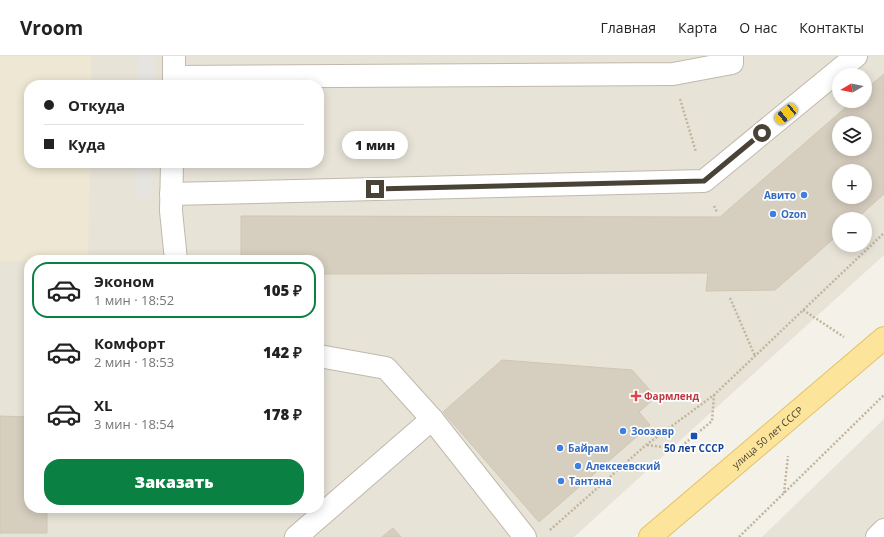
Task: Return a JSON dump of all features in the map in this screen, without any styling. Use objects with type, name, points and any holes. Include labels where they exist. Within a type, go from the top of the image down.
[{"type":"main road","name":"улица 50 лет СССР","points":[[650,537],[884,338]]},
{"type":"lane","points":[[174,73],[673,74],[732,63],[732,56]]},
{"type":"lane","points":[[172,194],[704,181],[856,56]]},
{"type":"lane","points":[[172,168],[176,255]]},
{"type":"lane","points":[[324,357],[386,368],[432,419],[524,537]]},
{"type":"lane","points":[[324,513],[432,419]]},
{"type":"lane","points":[[296,537],[324,513]]},
{"type":"lane","points":[[877,537],[884,530]]},
{"type":"path","points":[[673,74],[704,181],[717,212]]},
{"type":"path","points":[[548,532],[646,445],[714,395],[884,233]]},
{"type":"path","points":[[730,298],[755,356]]},
{"type":"path","points":[[646,445],[678,449],[712,421],[714,395]]},
{"type":"path","points":[[739,537],[884,395]]},
{"type":"shaded area","points":[[0,56],[884,56],[884,255],[574,537],[0,537]]},
{"type":"shaded area","points":[[0,56],[91,56],[91,80],[24,80],[24,168],[90,168],[88,255],[24,255],[24,261],[0,261]]},
{"type":"shaded area","points":[[138,56],[154,56],[154,80],[137,80]]},
{"type":"shaded area","points":[[136,168],[153,168],[152,199],[135,199]]},
{"type":"shaded area","points":[[884,419],[884,537],[762,537]]},
{"type":"building","points":[[884,74],[884,194],[864,212],[832,212],[832,240],[775,290],[706,291],[708,273],[324,274],[324,255],[241,255],[241,216],[720,217],[832,119],[832,156],[872,156],[872,116],[836,116],[845,108],[872,108],[872,84]]},
{"type":"building","points":[[502,360],[632,370],[656,397],[639,412],[650,425],[539,522],[443,412]]},
{"type":"building","points":[[0,416],[24,417],[24,513],[47,513],[47,533],[0,533]]},
{"type":"building","points":[[393,528],[401,537],[382,537]]},
{"type":"place","name":"Авито","points":[[804,195]]},
{"type":"place","name":"Ozon","points":[[773,214]]},
{"type":"place","name":"Фармленд","points":[[636,396]]},
{"type":"place","name":"Зоозавр","points":[[623,431]]},
{"type":"place","name":"50 лет СССР","points":[[694,436]]},
{"type":"place","name":"Байрам","points":[[560,448]]},
{"type":"place","name":"Алексеевский","points":[[578,466]]},
{"type":"place","name":"Тантана","points":[[561,481]]},
{"type":"route","points":[[375,189],[704,181],[762,133]]}]
